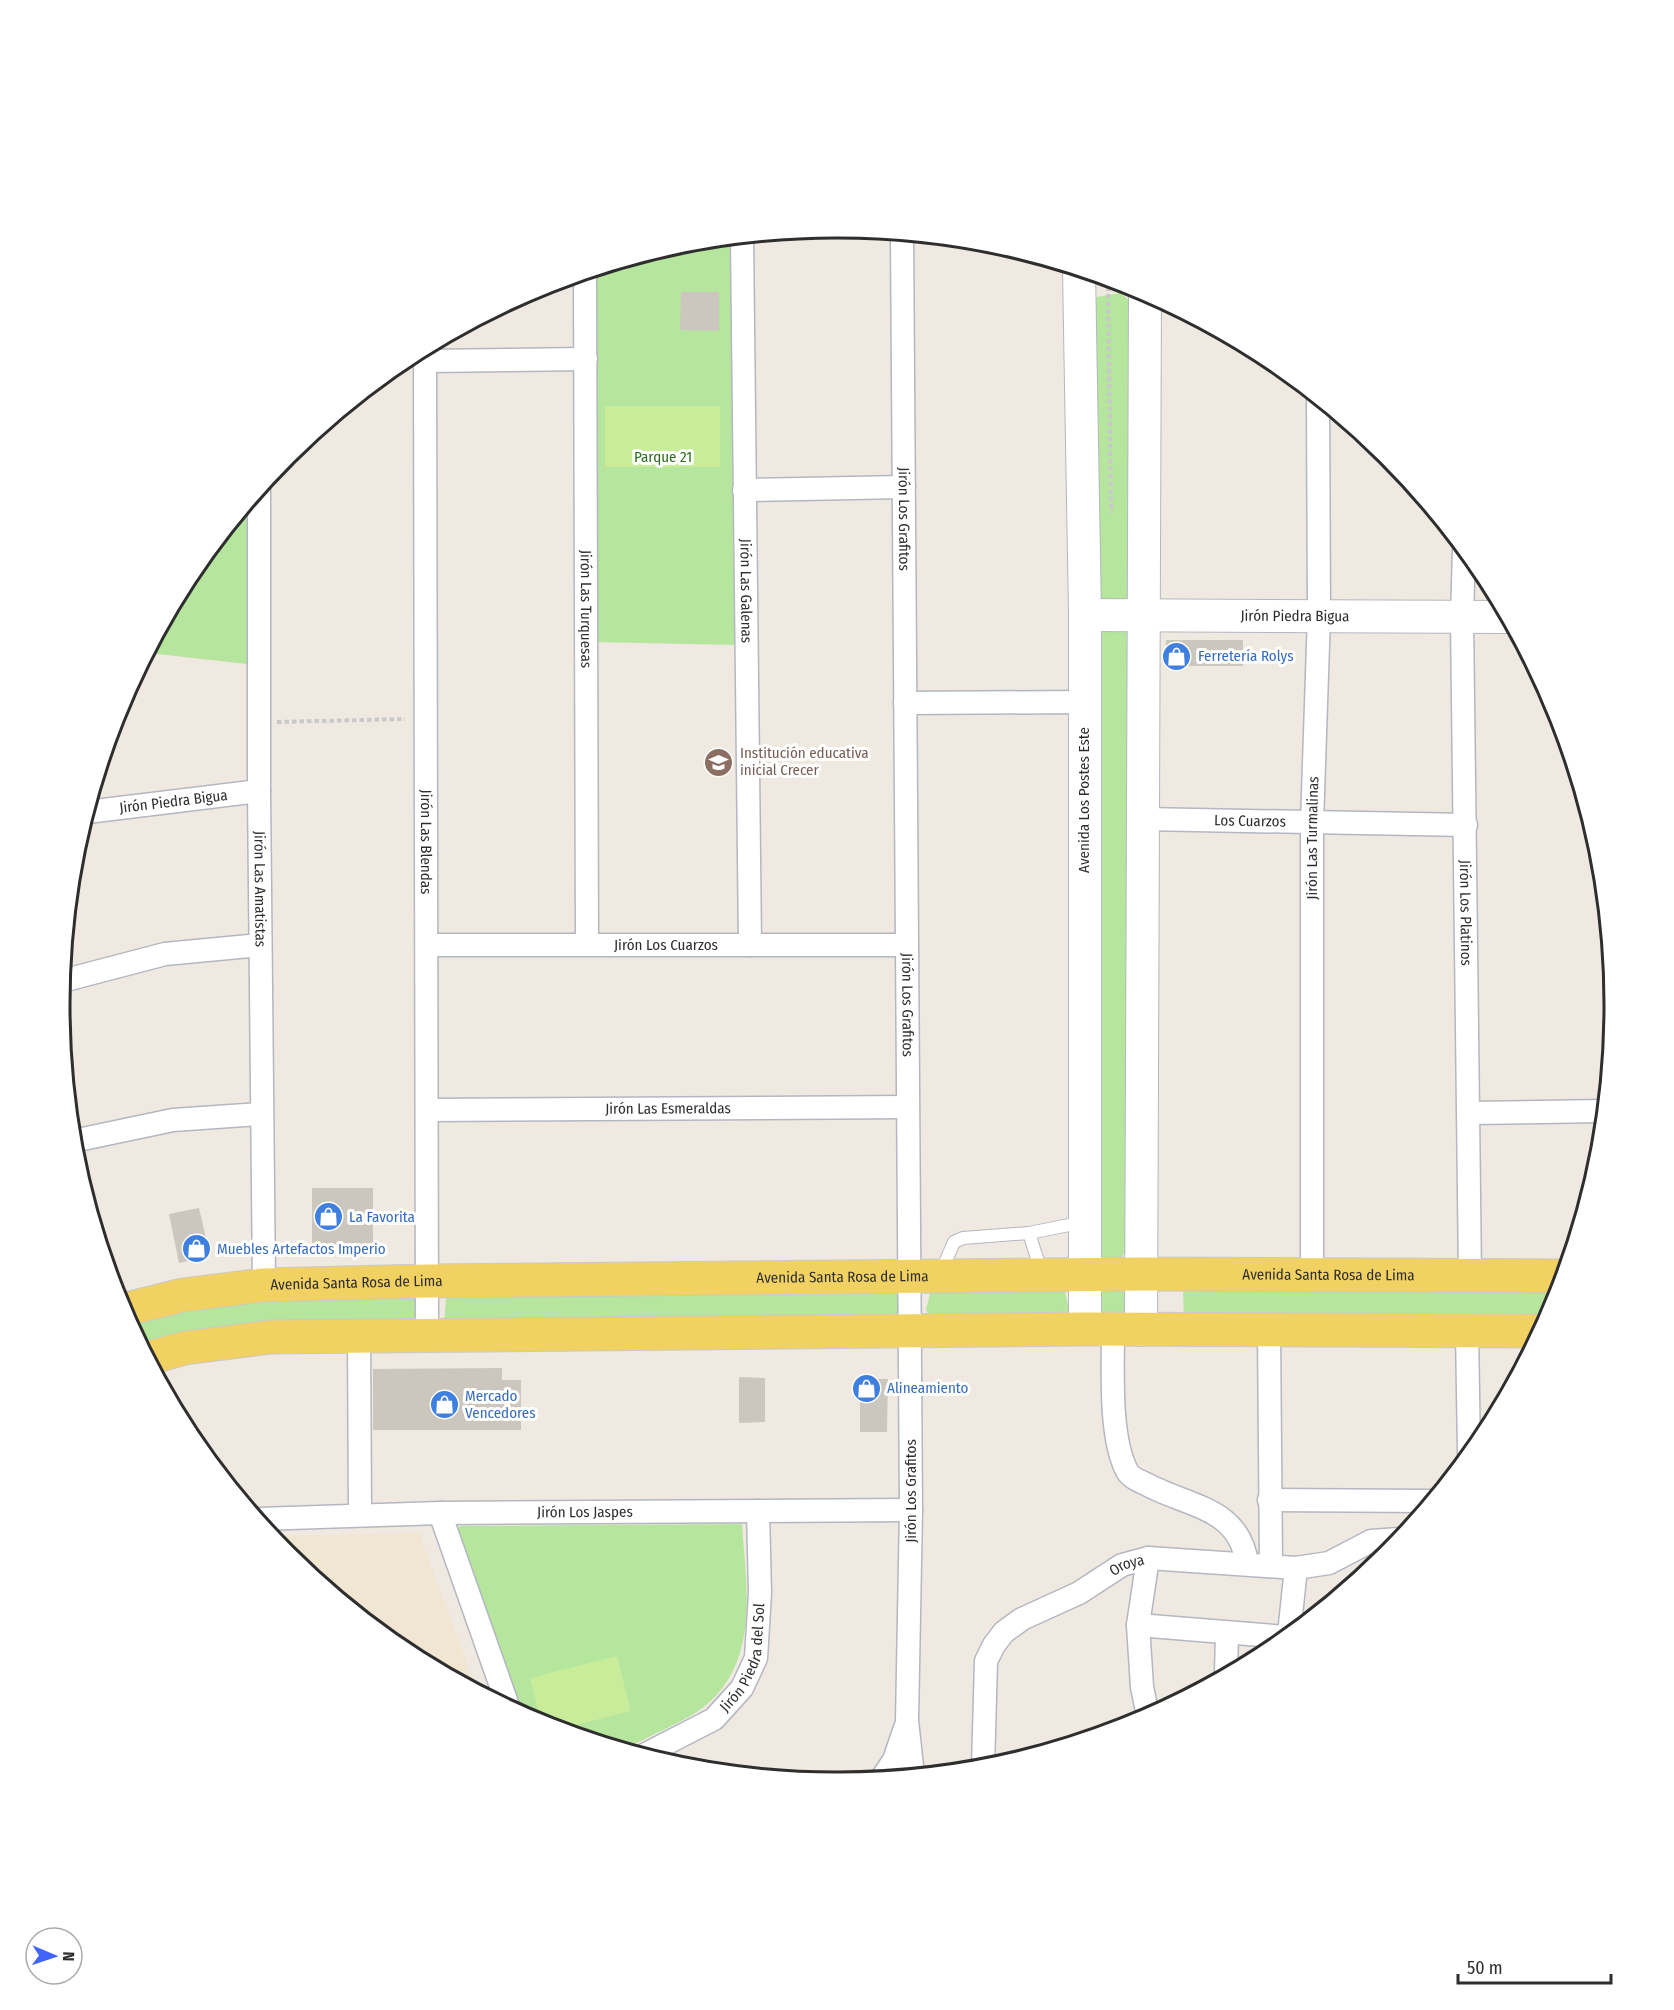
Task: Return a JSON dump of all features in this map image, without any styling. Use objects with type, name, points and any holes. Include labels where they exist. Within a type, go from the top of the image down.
[{"type":"main road","name":"Avenida Los Postes Este","points":[[1084,279],[1085,1274],[1113,1329]]},
{"type":"main road","points":[[1113,1329],[1142,1274],[1146,615],[1145,304]]},
{"type":"main road","name":"Jirón Piedra Bigua","points":[[1085,615],[1498,617]]},
{"type":"main road","name":"Avenida Santa Rosa de Lima","points":[[133,1308],[183,1296],[264,1285],[428,1281],[1085,1274],[1553,1276]]},
{"type":"main road","points":[[156,1356],[185,1348],[250,1339],[359,1336],[909,1333],[1113,1329],[1530,1331]]},
{"type":"street","name":"Jirón Los Grafitos","points":[[902,242],[907,1107],[924,1277],[909,1333],[911,1510],[907,1721],[912,1767]]},
{"type":"street","name":"Jirón Las Galenas","points":[[742,244],[750,945]]},
{"type":"street","name":"Jirón Las Turquesas","points":[[585,281],[588,944]]},
{"type":"street","points":[[433,354],[586,359]]},
{"type":"street","name":"Jirón Las Blendas","points":[[425,359],[427,1335]]},
{"type":"street","name":"Jirón Las Turmalinas","points":[[1312,1276],[1312,823],[1318,615],[1318,409]]},
{"type":"street","points":[[744,490],[904,487]]},
{"type":"street","name":"Jirón Las Amatistas","points":[[259,502],[261,1114],[264,1285]]},
{"type":"street","name":"Jirón Los Platinos","points":[[1464,564],[1462,617],[1470,1276]]},
{"type":"street","points":[[905,703],[1084,702]]},
{"type":"street","name":"Jirón Piedra Bigua","points":[[96,811],[259,791]]},
{"type":"street","name":"Los Cuarzos","points":[[1144,819],[1466,825]]},
{"type":"street","points":[[71,979],[165,954],[260,945]]},
{"type":"street","name":"Jirón Los Cuarzos","points":[[428,945],[906,945]]},
{"type":"street","name":"Jirón Las Esmeraldas","points":[[428,1110],[907,1107]]},
{"type":"street","points":[[1469,1113],[1596,1111]]},
{"type":"street","points":[[82,1139],[173,1120],[261,1114]]},
{"type":"street","points":[[1113,1329],[1113,1392],[1120,1452],[1128,1474],[1158,1491],[1225,1520],[1245,1545],[1247,1564]]},
{"type":"street","points":[[1269,1329],[1271,1566]]},
{"type":"street","points":[[1467,1331],[1469,1438]]},
{"type":"street","points":[[359,1336],[360,1515]]},
{"type":"street","points":[[1269,1500],[1421,1501]]},
{"type":"street","name":"Jirón Los Jaspes","points":[[269,1519],[440,1513],[911,1510]]},
{"type":"street","name":"Jirón Piedra del Sol","points":[[655,1749],[714,1719],[742,1688],[756,1658],[760,1593],[758,1511]]},
{"type":"street","points":[[440,1513],[504,1695]]},
{"type":"street","name":"Oroya","points":[[983,1758],[987,1661],[993,1645],[1004,1632],[1022,1619],[1079,1593],[1122,1565],[1148,1558],[1296,1568],[1329,1563],[1371,1541],[1385,1540]]},
{"type":"street","points":[[1146,1706],[1142,1687],[1138,1625],[1148,1558]]},
{"type":"street","points":[[1289,1623],[1296,1568]]},
{"type":"street","points":[[1138,1625],[1274,1635]]},
{"type":"street","points":[[1226,1665],[1227,1633]]},
{"type":"street","points":[[887,1770],[894,1760],[907,1721]]},
{"type":"lane","points":[[924,1277],[954,1242],[963,1238],[1029,1233],[1085,1222]]},
{"type":"lane","points":[[1029,1233],[1042,1275]]},
{"type":"path","points":[[259,723],[427,718]]},
{"type":"shaded area","points":[[419,1533],[472,1678],[411,1642],[370,1613],[285,1536]]},
{"type":"green space","name":"Parque 21","points":[[733,246],[736,645],[593,642],[591,279],[687,253]]},
{"type":"green space","points":[[1120,293],[1133,303],[1134,589],[1125,600],[1103,601],[1093,591],[1090,306],[1097,297]]},
{"type":"green space","points":[[605,406],[720,406],[720,467],[605,467]]},
{"type":"green space","points":[[249,514],[247,664],[156,654],[200,579]]},
{"type":"green space","points":[[1121,625],[1133,633],[1128,1247],[1121,1258],[1101,1259],[1094,1253],[1100,627]]},
{"type":"green space","points":[[893,1285],[899,1294],[901,1303],[895,1322],[444,1322],[446,1299],[455,1292]]},
{"type":"green space","points":[[1117,1285],[1128,1292],[1127,1316],[1104,1320],[1095,1300],[1100,1290]]},
{"type":"green space","points":[[1187,1285],[1549,1287],[1534,1323],[1184,1316],[1183,1292]]},
{"type":"green space","points":[[1055,1287],[1065,1292],[1070,1314],[933,1323],[926,1310],[930,1293],[941,1289]]},
{"type":"green space","points":[[414,1292],[420,1302],[419,1322],[153,1350],[138,1317],[187,1305]]},
{"type":"green space","points":[[742,1524],[746,1572],[746,1621],[735,1666],[723,1687],[706,1705],[678,1723],[635,1744],[591,1731],[518,1701],[455,1533],[460,1526]]},
{"type":"green space","points":[[617,1656],[631,1711],[576,1725],[538,1710],[530,1678]]},
{"type":"building","points":[[681,292],[719,292],[719,331],[680,330]]},
{"type":"building","points":[[1166,640],[1243,640],[1243,666],[1166,666]]},
{"type":"building","points":[[312,1188],[373,1188],[373,1245],[312,1246]]},
{"type":"building","points":[[199,1208],[210,1256],[179,1263],[169,1214]]},
{"type":"building","name":"Mercado Vencedores","points":[[502,1368],[502,1380],[521,1380],[521,1430],[373,1430],[373,1369]]},
{"type":"building","points":[[739,1377],[765,1378],[765,1422],[739,1423]]},
{"type":"building","points":[[860,1379],[888,1379],[887,1432],[860,1432]]},
{"type":"place","name":"Ferretería Rolys","points":[[1177,656]]},
{"type":"place","name":"Institución educativa inicial Crecer","points":[[719,762]]},
{"type":"place","name":"La Favorita","points":[[328,1217]]},
{"type":"place","name":"Muebles Artefactos Imperio","points":[[196,1249]]},
{"type":"place","name":"Alineamiento","points":[[866,1388]]},
{"type":"place","name":"Mercado Vencedores","points":[[444,1405]]}]
